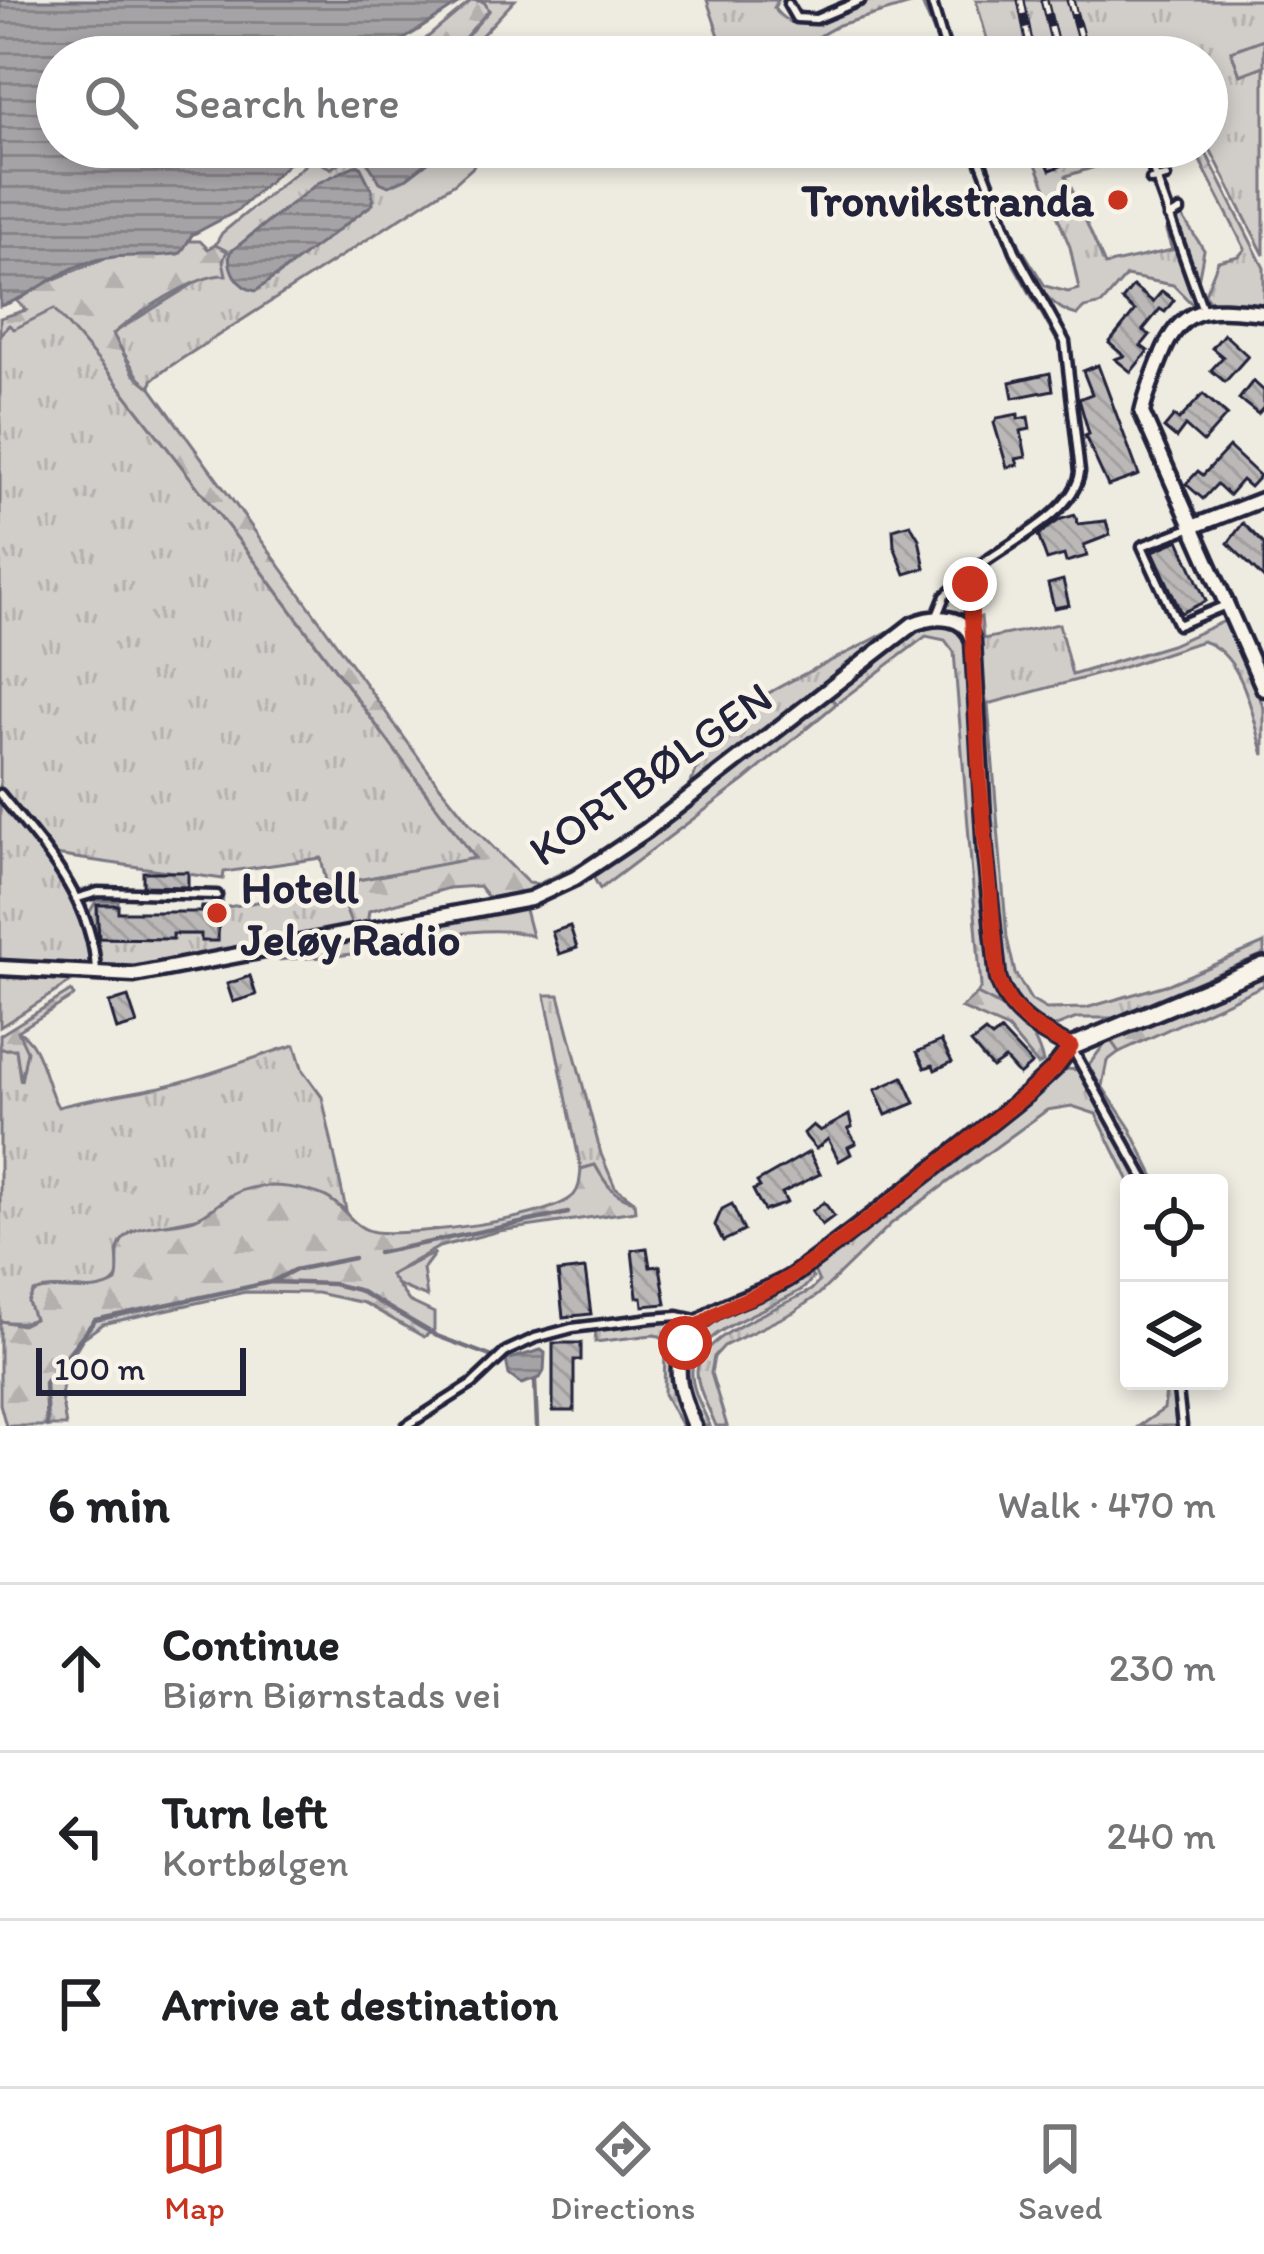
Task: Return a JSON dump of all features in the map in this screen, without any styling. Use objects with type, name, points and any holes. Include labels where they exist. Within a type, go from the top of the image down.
[{"type":"street","points":[[1264,314],[1202,310],[1183,319],[1173,329],[1142,413],[1264,689]]},
{"type":"street","points":[[1192,527],[1264,499]]},
{"type":"street","points":[[936,617],[957,621],[970,632],[998,978],[1005,996],[1028,1023],[1071,1047]]},
{"type":"street","name":"KORTBØLGEN","points":[[0,968],[158,972],[417,919],[516,904],[549,892],[647,830],[897,635],[936,617]]},
{"type":"street","points":[[694,1426],[680,1392],[677,1367],[685,1343],[702,1321],[771,1289],[818,1257],[1014,1104],[1071,1047],[1264,966]]},
{"type":"lane","points":[[788,4],[796,18],[808,21],[861,0]]},
{"type":"lane","points":[[931,0],[942,36]]},
{"type":"lane","name":"KORTBØLGEN","points":[[936,617],[945,596],[975,569],[1068,503],[1076,493],[1080,472],[1065,342],[1015,251],[983,168]]},
{"type":"lane","points":[[1151,168],[1202,310]]},
{"type":"lane","points":[[1154,180],[1166,177]]},
{"type":"lane","points":[[1166,215],[1180,211]]},
{"type":"lane","points":[[1192,527],[1142,546],[1178,625],[1226,605]]},
{"type":"lane","points":[[970,632],[970,584],[975,569]]},
{"type":"lane","points":[[0,794],[77,898],[96,974]]},
{"type":"lane","points":[[77,898],[98,892],[217,895]]},
{"type":"lane","points":[[1071,1047],[1142,1174]]},
{"type":"lane","points":[[406,1426],[472,1384],[507,1351],[535,1338],[572,1328],[652,1318],[702,1321]]},
{"type":"lane","points":[[1179,1390],[1182,1426]]},
{"type":"green space","points":[[472,0],[484,2],[489,10],[466,36],[429,36]]},
{"type":"green space","points":[[475,0],[515,0],[481,36],[467,36],[489,11],[484,2]]},
{"type":"green space","points":[[707,0],[778,0],[774,8],[784,18],[807,24],[869,1],[927,0],[938,36],[921,1],[839,25],[819,36],[719,36]]},
{"type":"green space","points":[[976,0],[1019,0],[1026,36],[986,36]]},
{"type":"green space","points":[[1023,0],[1043,0],[1052,36],[1030,36]]},
{"type":"green space","points":[[1047,0],[1068,0],[1078,36],[1056,36]]},
{"type":"green space","points":[[1072,0],[1264,0],[1264,39],[1231,51],[1240,75],[1264,66],[1264,255],[1220,168],[1228,168],[1228,36],[1081,36]]},
{"type":"green space","points":[[1264,39],[1264,66],[1240,75],[1231,51]]},
{"type":"green space","points":[[301,168],[351,168],[288,206],[229,258],[234,275],[276,277],[374,200],[359,168],[389,168],[407,178],[420,168],[472,168],[169,367],[152,380],[151,388],[143,384],[112,334],[209,274],[227,252],[215,245],[222,233]]},
{"type":"green space","points":[[978,168],[1006,240],[1061,339],[1057,341],[1014,265]]},
{"type":"green space","points":[[986,168],[1020,246],[1045,286],[1068,292],[1079,289],[1070,247],[1038,168],[1091,168],[1066,176],[1105,265],[1172,250],[1166,231],[1170,231],[1193,305],[1173,285],[1126,276],[1102,304],[1077,315],[1058,307],[1027,269]]},
{"type":"green space","points":[[1204,168],[1214,168],[1264,268],[1264,306],[1208,300],[1205,294],[1218,261],[1239,256],[1245,249]]},
{"type":"green space","points":[[1182,216],[1204,250],[1198,281],[1179,237],[1176,220]]},
{"type":"green space","points":[[187,241],[227,251],[226,275],[183,288],[113,334],[134,374],[151,388],[435,780],[528,883],[538,884],[539,892],[491,901],[479,886],[449,888],[369,911],[367,924],[353,928],[344,891],[358,880],[475,858],[254,560],[54,309],[14,329],[9,325],[0,334],[0,318],[26,310],[17,301],[45,283],[112,255],[178,254]]},
{"type":"green space","points":[[54,308],[254,560],[475,859],[358,880],[346,910],[353,928],[148,971],[108,972],[101,963],[88,915],[96,901],[118,901],[118,905],[97,905],[97,938],[172,939],[173,934],[201,934],[218,940],[220,897],[222,908],[328,890],[321,858],[224,872],[223,879],[55,855],[0,790],[0,334],[9,325]]},
{"type":"green space","points":[[981,617],[983,639],[1059,624],[1072,675],[1171,645],[1227,620],[1264,708],[1264,755],[1237,673],[1216,648],[1202,641],[988,704],[1007,938],[1015,973],[1031,1000],[1046,1009],[1086,1008],[1169,984],[1264,943],[1264,954],[1113,1018],[1077,1018],[1054,1027],[1019,1008],[1007,986],[997,946],[974,620]]},
{"type":"green space","points":[[936,621],[957,626],[968,640],[990,951],[997,992],[1009,1010],[977,994],[981,987],[954,652],[945,640],[926,636],[836,704],[829,696],[911,629]]},
{"type":"green space","points":[[892,629],[894,633],[617,847],[539,892],[538,884],[617,843],[672,802],[692,782],[707,740],[733,716]]},
{"type":"green space","points":[[829,696],[836,704],[745,780],[600,889],[591,873]]},
{"type":"green space","points":[[0,798],[74,901],[89,947],[87,968],[0,965]]},
{"type":"green space","points":[[524,906],[532,936],[485,931],[349,954],[279,960],[280,948]]},
{"type":"green space","points":[[0,971],[63,976],[71,982],[0,1027]]},
{"type":"green space","points":[[1264,971],[1264,985],[1119,1052],[1109,1038]]},
{"type":"green space","points":[[71,991],[74,996],[18,1031],[27,1051],[21,1081],[16,1049],[0,1049],[0,1035]]},
{"type":"green space","points":[[977,994],[1020,1020],[1034,1038],[1043,1062],[1038,1065],[1008,1029],[961,1008]]},
{"type":"green space","points":[[545,995],[559,995],[601,1154],[615,1187],[634,1201],[610,1188],[595,1165],[581,1169]]},
{"type":"green space","points":[[17,1031],[32,1044],[58,1107],[185,1081],[295,1045],[303,1071],[322,1097],[346,1210],[323,1196],[231,1195],[201,1217],[132,1231],[117,1252],[119,1275],[107,1287],[58,1289],[35,1318],[0,1321],[0,1049],[16,1049],[20,1078],[24,1060]]},
{"type":"green space","points":[[1109,1038],[1119,1052],[1107,1061],[1102,1086],[1153,1174],[1147,1174],[1085,1070]]},
{"type":"green space","points":[[1065,1069],[1079,1070],[1138,1174],[1126,1174],[1096,1114],[1072,1106],[1047,1110],[892,1223],[818,1295],[724,1346],[714,1357],[711,1373],[727,1426],[716,1426],[701,1392],[697,1371],[701,1358],[726,1334],[811,1290],[819,1282],[812,1266]]},
{"type":"green space","points":[[595,1165],[610,1188],[634,1201],[635,1211],[499,1231],[439,1247],[390,1275],[409,1301],[434,1313],[434,1330],[424,1337],[364,1303],[317,1293],[245,1292],[103,1324],[83,1338],[66,1366],[61,1396],[66,1426],[6,1426],[0,1404],[0,1321],[22,1325],[34,1319],[28,1302],[33,1292],[96,1289],[116,1282],[121,1243],[138,1229],[194,1219],[243,1190],[268,1186],[324,1196],[360,1226],[375,1232],[479,1224],[560,1204],[576,1192],[581,1169]]},
{"type":"green space","points":[[435,1253],[423,1269],[427,1297],[393,1283],[389,1275]]},
{"type":"green space","points":[[807,1270],[813,1278],[804,1288],[720,1332],[696,1356],[693,1385],[710,1426],[699,1426],[687,1389],[686,1361],[693,1340],[708,1324]]},
{"type":"green space","points":[[686,1321],[665,1343],[652,1335],[595,1342],[596,1329]]},
{"type":"green space","points":[[686,1321],[691,1325],[680,1341],[689,1426],[682,1426],[664,1394],[665,1343]]},
{"type":"green space","points":[[1166,1390],[1174,1390],[1176,1426],[1139,1426],[1164,1409]]},
{"type":"shaded area","points":[[0,0],[464,0],[409,36],[36,36],[36,168],[283,168],[237,211],[192,235],[181,253],[86,263],[0,306]]},
{"type":"shaded area","points":[[350,168],[361,168],[373,204],[256,291],[239,282],[230,265],[230,252],[318,183]]},
{"type":"shaded area","points":[[371,168],[420,168],[389,186]]},
{"type":"shaded area","points":[[541,1350],[545,1353],[540,1378],[521,1384],[509,1375],[506,1360]]},
{"type":"building","points":[[1133,286],[1153,302],[1162,291],[1174,300],[1143,330],[1150,335],[1141,346],[1148,351],[1131,372],[1115,359],[1124,356],[1109,343],[1135,311],[1122,300]]},
{"type":"building","points":[[1224,334],[1248,356],[1225,382],[1211,370],[1223,357],[1212,348]]},
{"type":"building","points":[[1098,365],[1139,475],[1108,486],[1085,436],[1089,434],[1079,399],[1092,394],[1083,371]]},
{"type":"building","points":[[1050,373],[1053,390],[1013,398],[1010,382]]},
{"type":"building","points":[[1253,381],[1264,391],[1264,407],[1258,414],[1239,399]]},
{"type":"building","points":[[1203,394],[1227,415],[1203,442],[1185,426],[1176,438],[1164,428],[1174,416],[1179,420]]},
{"type":"building","points":[[1018,414],[1018,419],[1028,417],[1030,429],[1021,431],[1026,457],[1007,467],[994,423],[997,418]]},
{"type":"building","points":[[1229,447],[1260,476],[1250,487],[1242,480],[1229,495],[1217,484],[1203,499],[1186,484],[1198,471],[1203,475]]},
{"type":"building","points":[[1075,515],[1078,524],[1106,521],[1110,535],[1084,545],[1087,556],[1066,562],[1064,555],[1047,560],[1038,535]]},
{"type":"building","points":[[1243,523],[1264,544],[1264,579],[1228,543]]},
{"type":"building","points":[[910,524],[919,539],[925,568],[905,574],[893,529]]},
{"type":"building","points":[[1179,540],[1206,601],[1181,613],[1153,551]]},
{"type":"building","points":[[1063,580],[1069,605],[1054,608],[1048,584]]},
{"type":"building","points":[[143,872],[188,872],[188,887],[143,886]]},
{"type":"building","points":[[97,905],[118,905],[118,912],[201,912],[202,907],[218,907],[218,941],[201,941],[201,934],[173,934],[173,939],[99,938]]},
{"type":"building","points":[[570,926],[577,948],[559,954],[552,932]]},
{"type":"building","points":[[250,976],[256,995],[233,1002],[227,984]]},
{"type":"building","points":[[128,997],[137,1024],[117,1030],[109,1003]]},
{"type":"building","points":[[1001,1031],[1032,1064],[1019,1075],[1005,1059],[992,1068],[971,1043],[985,1032],[992,1038]]},
{"type":"building","points":[[941,1041],[952,1062],[935,1070],[933,1065],[925,1068],[917,1052]]},
{"type":"building","points":[[903,1077],[915,1103],[886,1115],[875,1090]]},
{"type":"building","points":[[849,1115],[852,1127],[848,1129],[856,1143],[848,1147],[851,1154],[839,1161],[828,1139],[816,1149],[804,1133],[813,1125],[820,1131]]},
{"type":"building","points":[[809,1152],[820,1174],[782,1193],[787,1203],[764,1211],[753,1190],[760,1187],[757,1182]]},
{"type":"building","points":[[824,1202],[834,1216],[822,1225],[812,1211]]},
{"type":"building","points":[[732,1204],[744,1231],[723,1241],[715,1225],[722,1209]]},
{"type":"building","points":[[647,1248],[650,1267],[660,1266],[666,1304],[643,1306],[642,1297],[637,1297],[632,1250]]},
{"type":"building","points":[[585,1269],[591,1314],[563,1317],[558,1272]]},
{"type":"building","points":[[553,1343],[581,1343],[581,1360],[574,1360],[574,1411],[553,1411]]},
{"type":"waterway","points":[[378,1253],[568,1213]]},
{"type":"waterway","points":[[273,1281],[294,1270],[354,1258]]},
{"type":"waterway","points":[[47,1426],[45,1383],[95,1320],[271,1282],[333,1284],[358,1290],[437,1336],[490,1356]]},
{"type":"waterway","points":[[535,1381],[537,1426]]},
{"type":"railway","points":[[1021,0],[1028,36]]},
{"type":"railway","points":[[1044,0],[1053,36]]},
{"type":"railway","points":[[1070,0],[1080,36]]},
{"type":"place","name":"Tronvikstranda","points":[[1118,200]]},
{"type":"place","name":"Hotell Jeløy Radio","points":[[217,913]]},
{"type":"route","points":[[685,1343],[702,1321],[771,1289],[818,1257],[1027,1094],[1071,1047],[1028,1023],[1011,1006],[998,978],[980,785],[970,584]]}]
